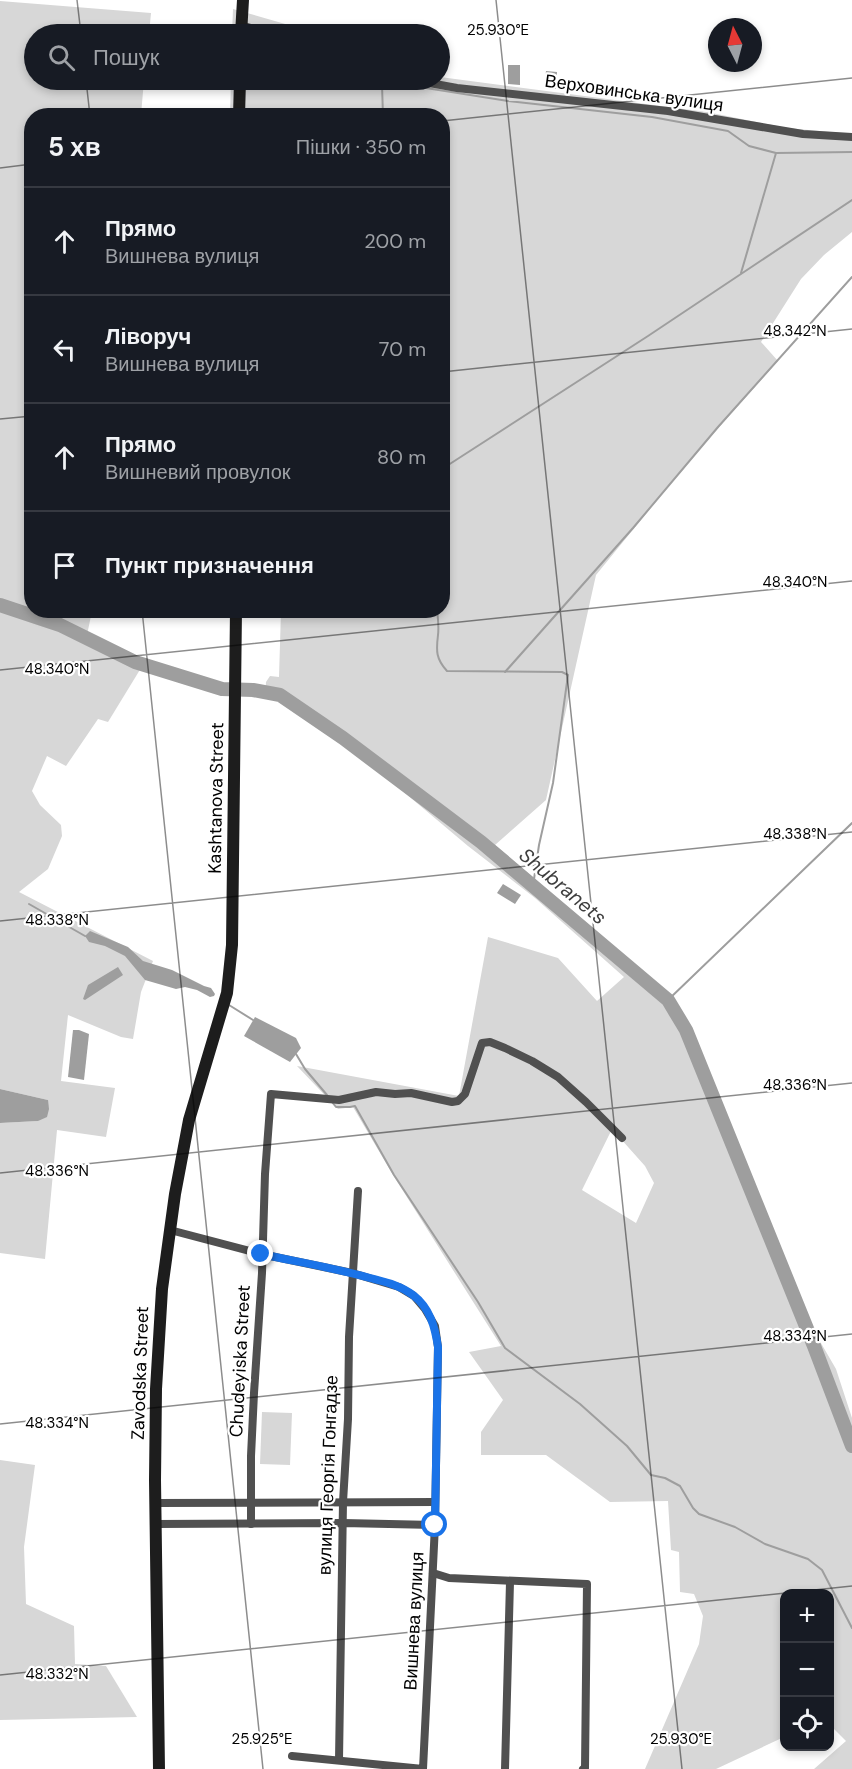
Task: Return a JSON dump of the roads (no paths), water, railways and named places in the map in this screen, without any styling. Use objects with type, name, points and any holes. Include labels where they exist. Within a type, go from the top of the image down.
[{"type":"main road","points":[[241,24],[243,0]]},
{"type":"main road","points":[[239,108],[240,90]]},
{"type":"main road","name":"Kashtanova Street","points":[[228,989],[232,945],[236,618]]},
{"type":"main road","name":"Zavodska Street","points":[[159,1769],[155,1503],[156,1389],[162,1289],[189,1120],[228,989]]},
{"type":"street","name":"Верховинська вулиця","points":[[450,87],[668,111],[803,134],[852,137]]},
{"type":"street","name":"Chudeyiska Street","points":[[251,1524],[251,1456],[270,1095],[339,1100],[376,1092],[411,1093],[452,1102],[458,1101],[465,1094],[482,1042],[490,1042],[532,1061],[558,1077],[622,1138]]},
{"type":"street","name":"вулиця Георгія Гонгадзе","points":[[339,1760],[343,1502],[352,1273],[358,1191]]},
{"type":"street","name":"Вишнева вулиця","points":[[170,1230],[261,1254],[352,1273],[399,1287],[414,1296],[425,1308],[435,1326],[438,1347],[435,1525],[423,1769]]},
{"type":"street","points":[[155,1503],[435,1502]]},
{"type":"street","points":[[156,1524],[435,1525]]},
{"type":"street","points":[[433,1572],[449,1578],[586,1584],[584,1768]]},
{"type":"street","points":[[505,1769],[510,1581]]},
{"type":"street","points":[[292,1756],[423,1769]]},
{"type":"waterway","points":[[382,90],[383,108]]},
{"type":"waterway","points":[[439,90],[508,101],[652,117],[728,131],[749,146],[776,153]]},
{"type":"waterway","points":[[741,273],[776,153],[852,152]]},
{"type":"waterway","points":[[450,464],[852,200]]},
{"type":"waterway","points":[[505,672],[852,277]]},
{"type":"waterway","name":"Shubranets","points":[[0,605],[24,613]]},
{"type":"waterway","name":"Shubranets","points":[[39,618],[60,625],[135,662],[222,689],[253,690],[280,695],[343,738],[481,842],[668,1000],[686,1030],[852,1446]]},
{"type":"waterway","points":[[438,618],[438,654],[447,671],[562,672],[568,675],[553,783],[539,845],[533,886]]},
{"type":"waterway","points":[[668,1000],[852,823]]},
{"type":"waterway","points":[[29,904],[85,936]]},
{"type":"waterway","points":[[229,1005],[253,1020]]},
{"type":"waterway","points":[[296,1054],[305,1069],[327,1095]]},
{"type":"waterway","points":[[332,1102],[336,1107],[355,1106],[394,1175],[478,1302],[505,1348],[580,1404],[627,1446],[651,1475],[665,1478],[680,1486],[699,1514],[735,1527],[765,1544],[808,1559],[822,1570],[852,1628]]},
{"type":"waterway","name":"Shubranets","points":[[848,1437],[852,1433]]}]
